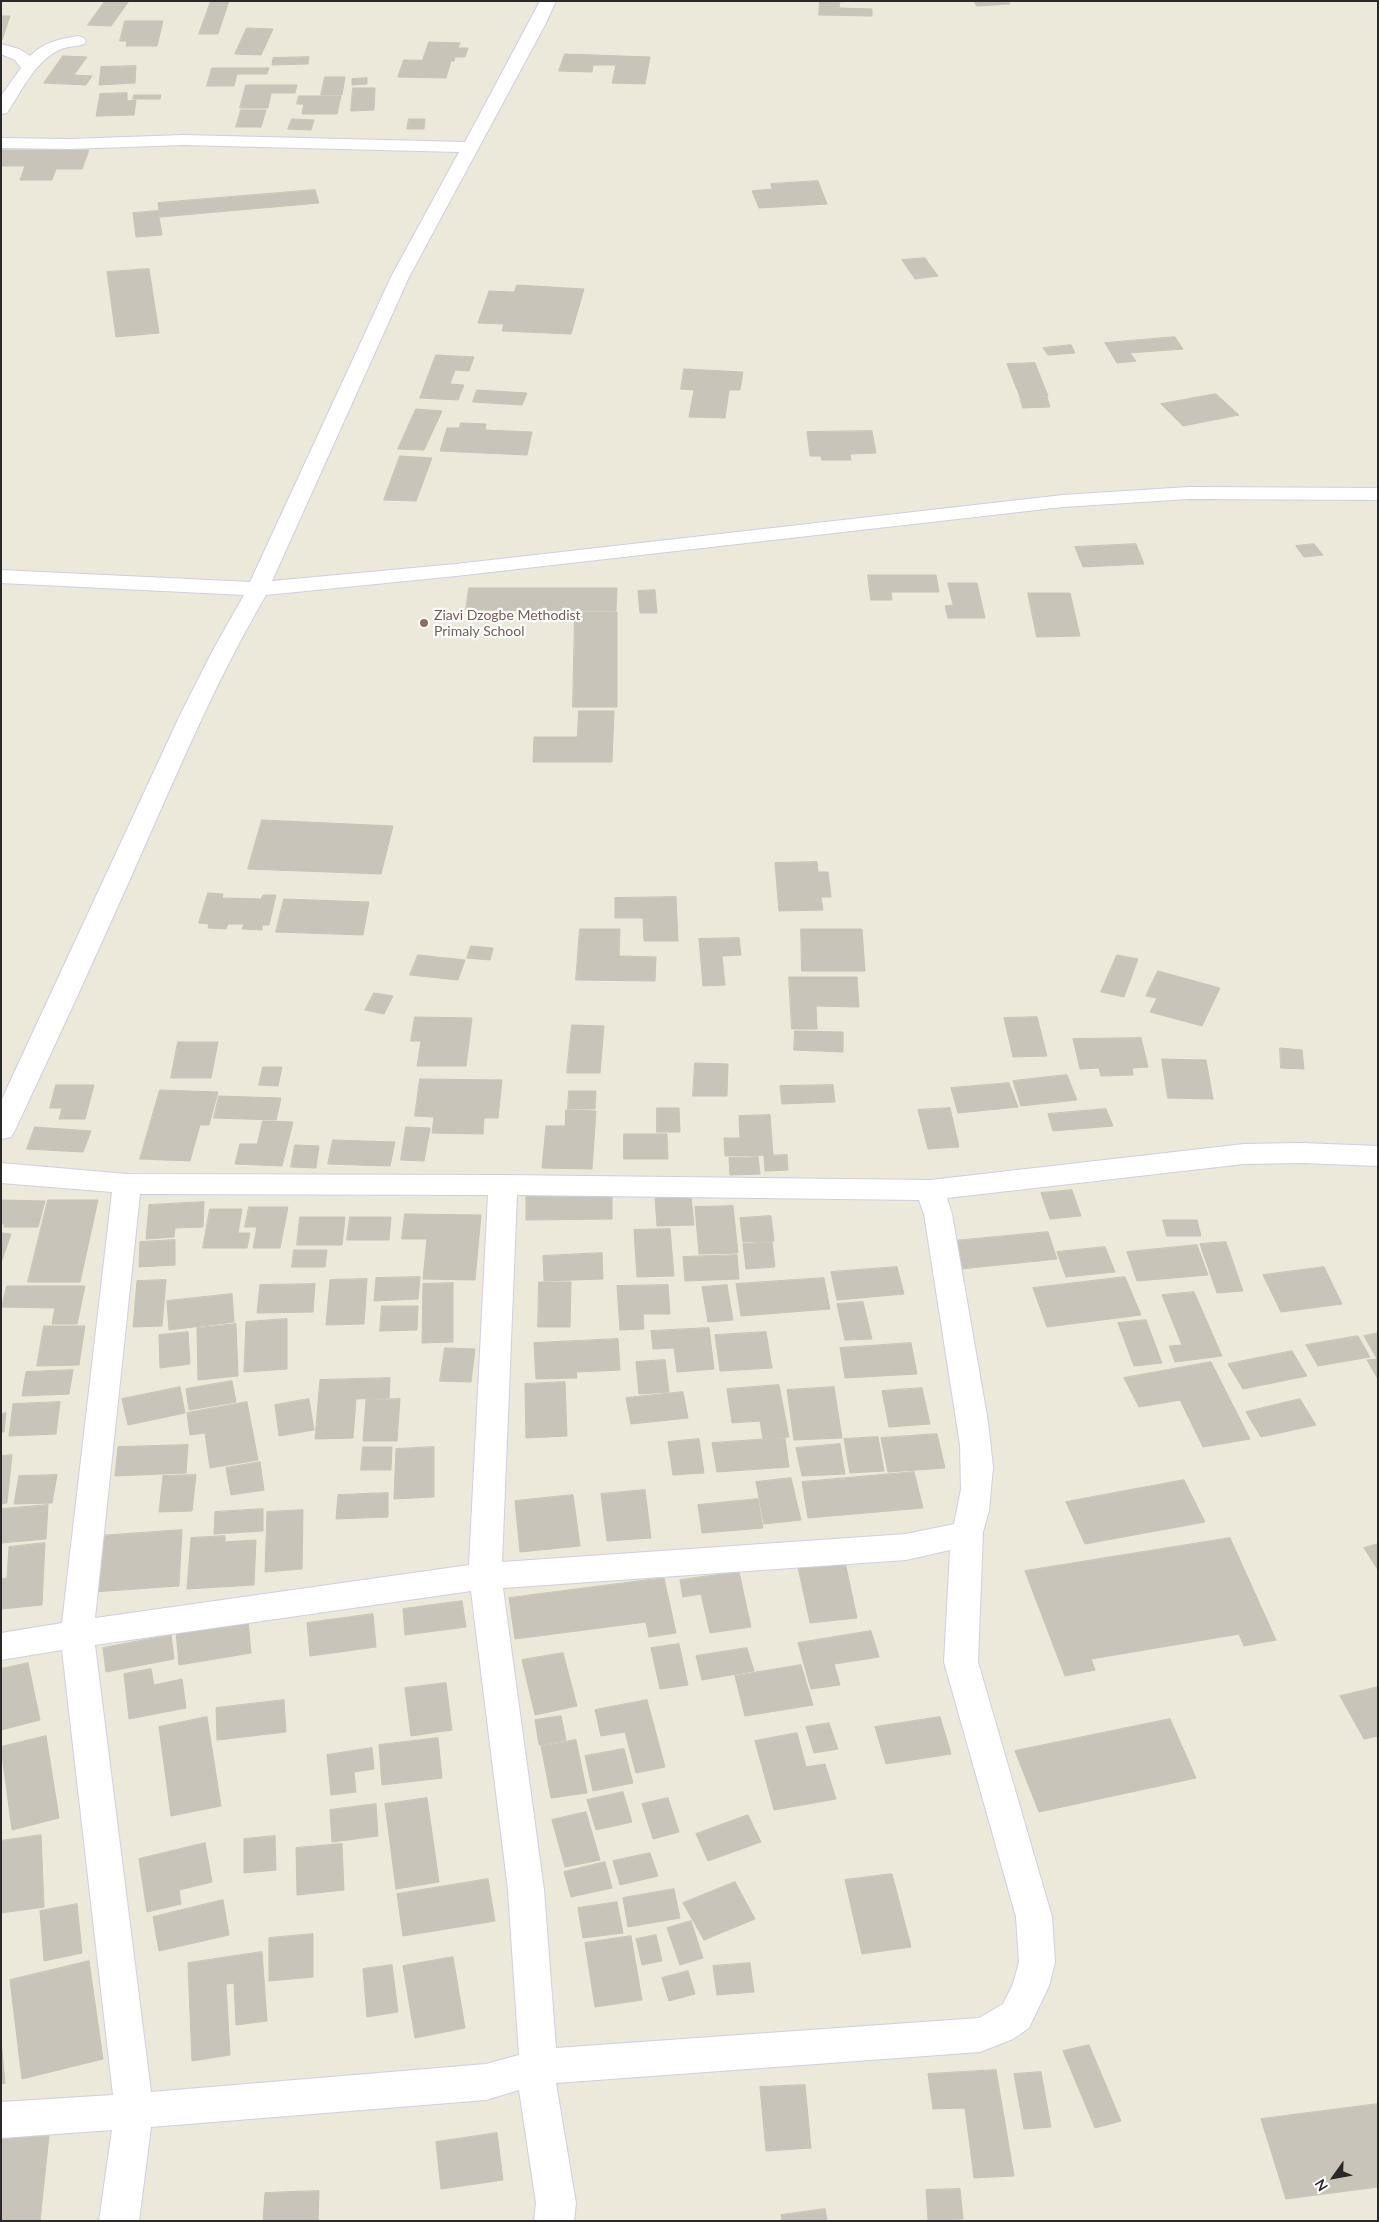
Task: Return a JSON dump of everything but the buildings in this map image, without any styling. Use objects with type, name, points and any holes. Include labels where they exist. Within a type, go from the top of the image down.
[{"type":"street","points":[[1,1130],[67,994],[160,787],[223,653],[236,626],[258,589],[400,277],[538,23],[548,1]]},
{"type":"street","points":[[1,109],[17,87],[28,66],[56,44],[78,41]]},
{"type":"street","points":[[1,50],[20,55],[26,60],[28,66]]},
{"type":"street","points":[[1,120],[4,131],[28,144]]},
{"type":"street","points":[[1,143],[183,140],[470,147]]},
{"type":"street","points":[[1,576],[258,589],[456,570],[1063,501],[1189,493],[1378,494]]},
{"type":"street","points":[[1,1173],[127,1184],[503,1185],[930,1190],[1244,1154],[1302,1153],[1378,1156]]},
{"type":"street","points":[[119,2221],[134,2111],[77,1634],[127,1184]]},
{"type":"street","points":[[503,1185],[485,1576],[526,1890],[537,2068],[556,2203],[554,2221]]},
{"type":"street","points":[[1,2120],[486,2082],[537,2068],[980,2035],[1000,2027],[1016,2016],[1030,1986],[1037,1962],[1034,1917],[961,1662],[967,1532],[972,1518],[976,1490],[976,1450],[938,1214],[930,1190]]},
{"type":"street","points":[[1,1646],[485,1576],[906,1546],[935,1542],[967,1532]]},
{"type":"place","name":"Ziavi Dzogbe Methodist Primaly School","points":[[424,623]]}]
